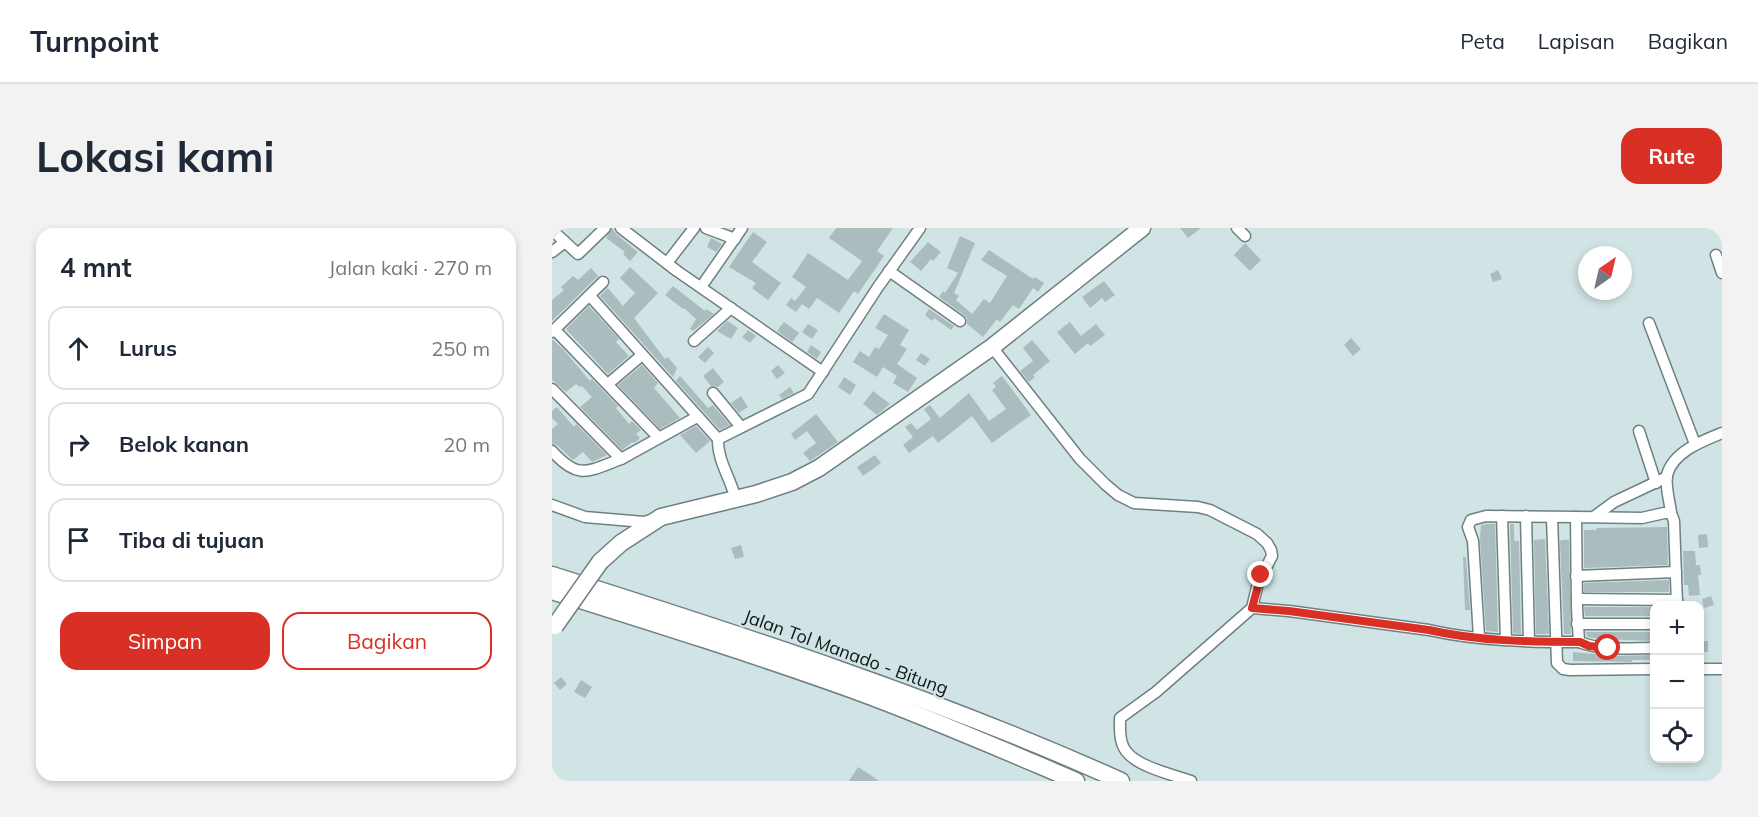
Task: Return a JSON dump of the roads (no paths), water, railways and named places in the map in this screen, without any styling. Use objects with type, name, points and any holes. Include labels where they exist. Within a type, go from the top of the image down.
[{"type":"highway","points":[[553,627],[600,562],[621,543],[661,518],[736,500],[792,482],[819,468],[992,347],[1142,228]]},
{"type":"highway","name":"Jalan Tol Manado - Bitung","points":[[552,575],[652,614]]},
{"type":"highway","name":"Jalan Tol Manado - Bitung","points":[[552,591],[768,644],[942,715],[1121,781]]},
{"type":"highway","name":"Jalan Tol Manado - Bitung","points":[[942,715],[1076,781]]},
{"type":"street","points":[[552,230],[578,254],[605,228]]},
{"type":"street","points":[[621,228],[823,372]]},
{"type":"street","points":[[667,263],[694,228]]},
{"type":"street","points":[[706,228],[735,239]]},
{"type":"street","points":[[701,287],[742,228]]},
{"type":"street","points":[[718,439],[804,397],[813,388],[889,271],[920,228]]},
{"type":"street","points":[[1237,228],[1245,236]]},
{"type":"street","points":[[552,252],[565,242]]},
{"type":"street","points":[[889,271],[960,321]]},
{"type":"street","points":[[603,282],[553,331],[660,438]]},
{"type":"street","points":[[590,296],[718,439],[719,455],[730,477],[736,500]]},
{"type":"street","points":[[694,341],[731,308]]},
{"type":"street","points":[[1649,323],[1695,444]]},
{"type":"street","points":[[992,347],[1080,459],[1095,476],[1118,495],[1134,503],[1198,507],[1210,510],[1262,538],[1271,550],[1272,556],[1258,583],[1252,608],[1156,692],[1120,718],[1120,735],[1125,750],[1136,761],[1191,781]]},
{"type":"street","points":[[608,384],[642,355]]},
{"type":"street","points":[[552,389],[621,459]]},
{"type":"street","points":[[712,393],[741,427]]},
{"type":"street","points":[[552,450],[575,471],[595,469],[621,459],[697,417]]},
{"type":"street","points":[[1639,431],[1656,483]]},
{"type":"street","points":[[1595,516],[1614,502],[1667,477],[1675,463],[1695,444],[1722,433]]},
{"type":"street","points":[[1667,477],[1674,521],[1677,601]]},
{"type":"street","points":[[552,505],[585,517],[644,522],[661,518]]},
{"type":"street","points":[[1479,637],[1473,541],[1468,527],[1469,522],[1476,517],[1647,518],[1671,513]]},
{"type":"street","points":[[1502,516],[1506,640]]},
{"type":"street","points":[[1526,516],[1529,641]]},
{"type":"street","points":[[1552,517],[1557,663],[1566,670],[1650,669]]},
{"type":"street","points":[[1576,517],[1577,624],[1580,642]]},
{"type":"street","points":[[1576,576],[1676,572]]},
{"type":"street","points":[[1577,599],[1650,602]]},
{"type":"street","points":[[1252,608],[1506,640],[1580,642],[1589,646],[1608,648],[1650,648]]},
{"type":"street","points":[[1577,624],[1650,624]]},
{"type":"street","points":[[1704,669],[1722,669]]}]
